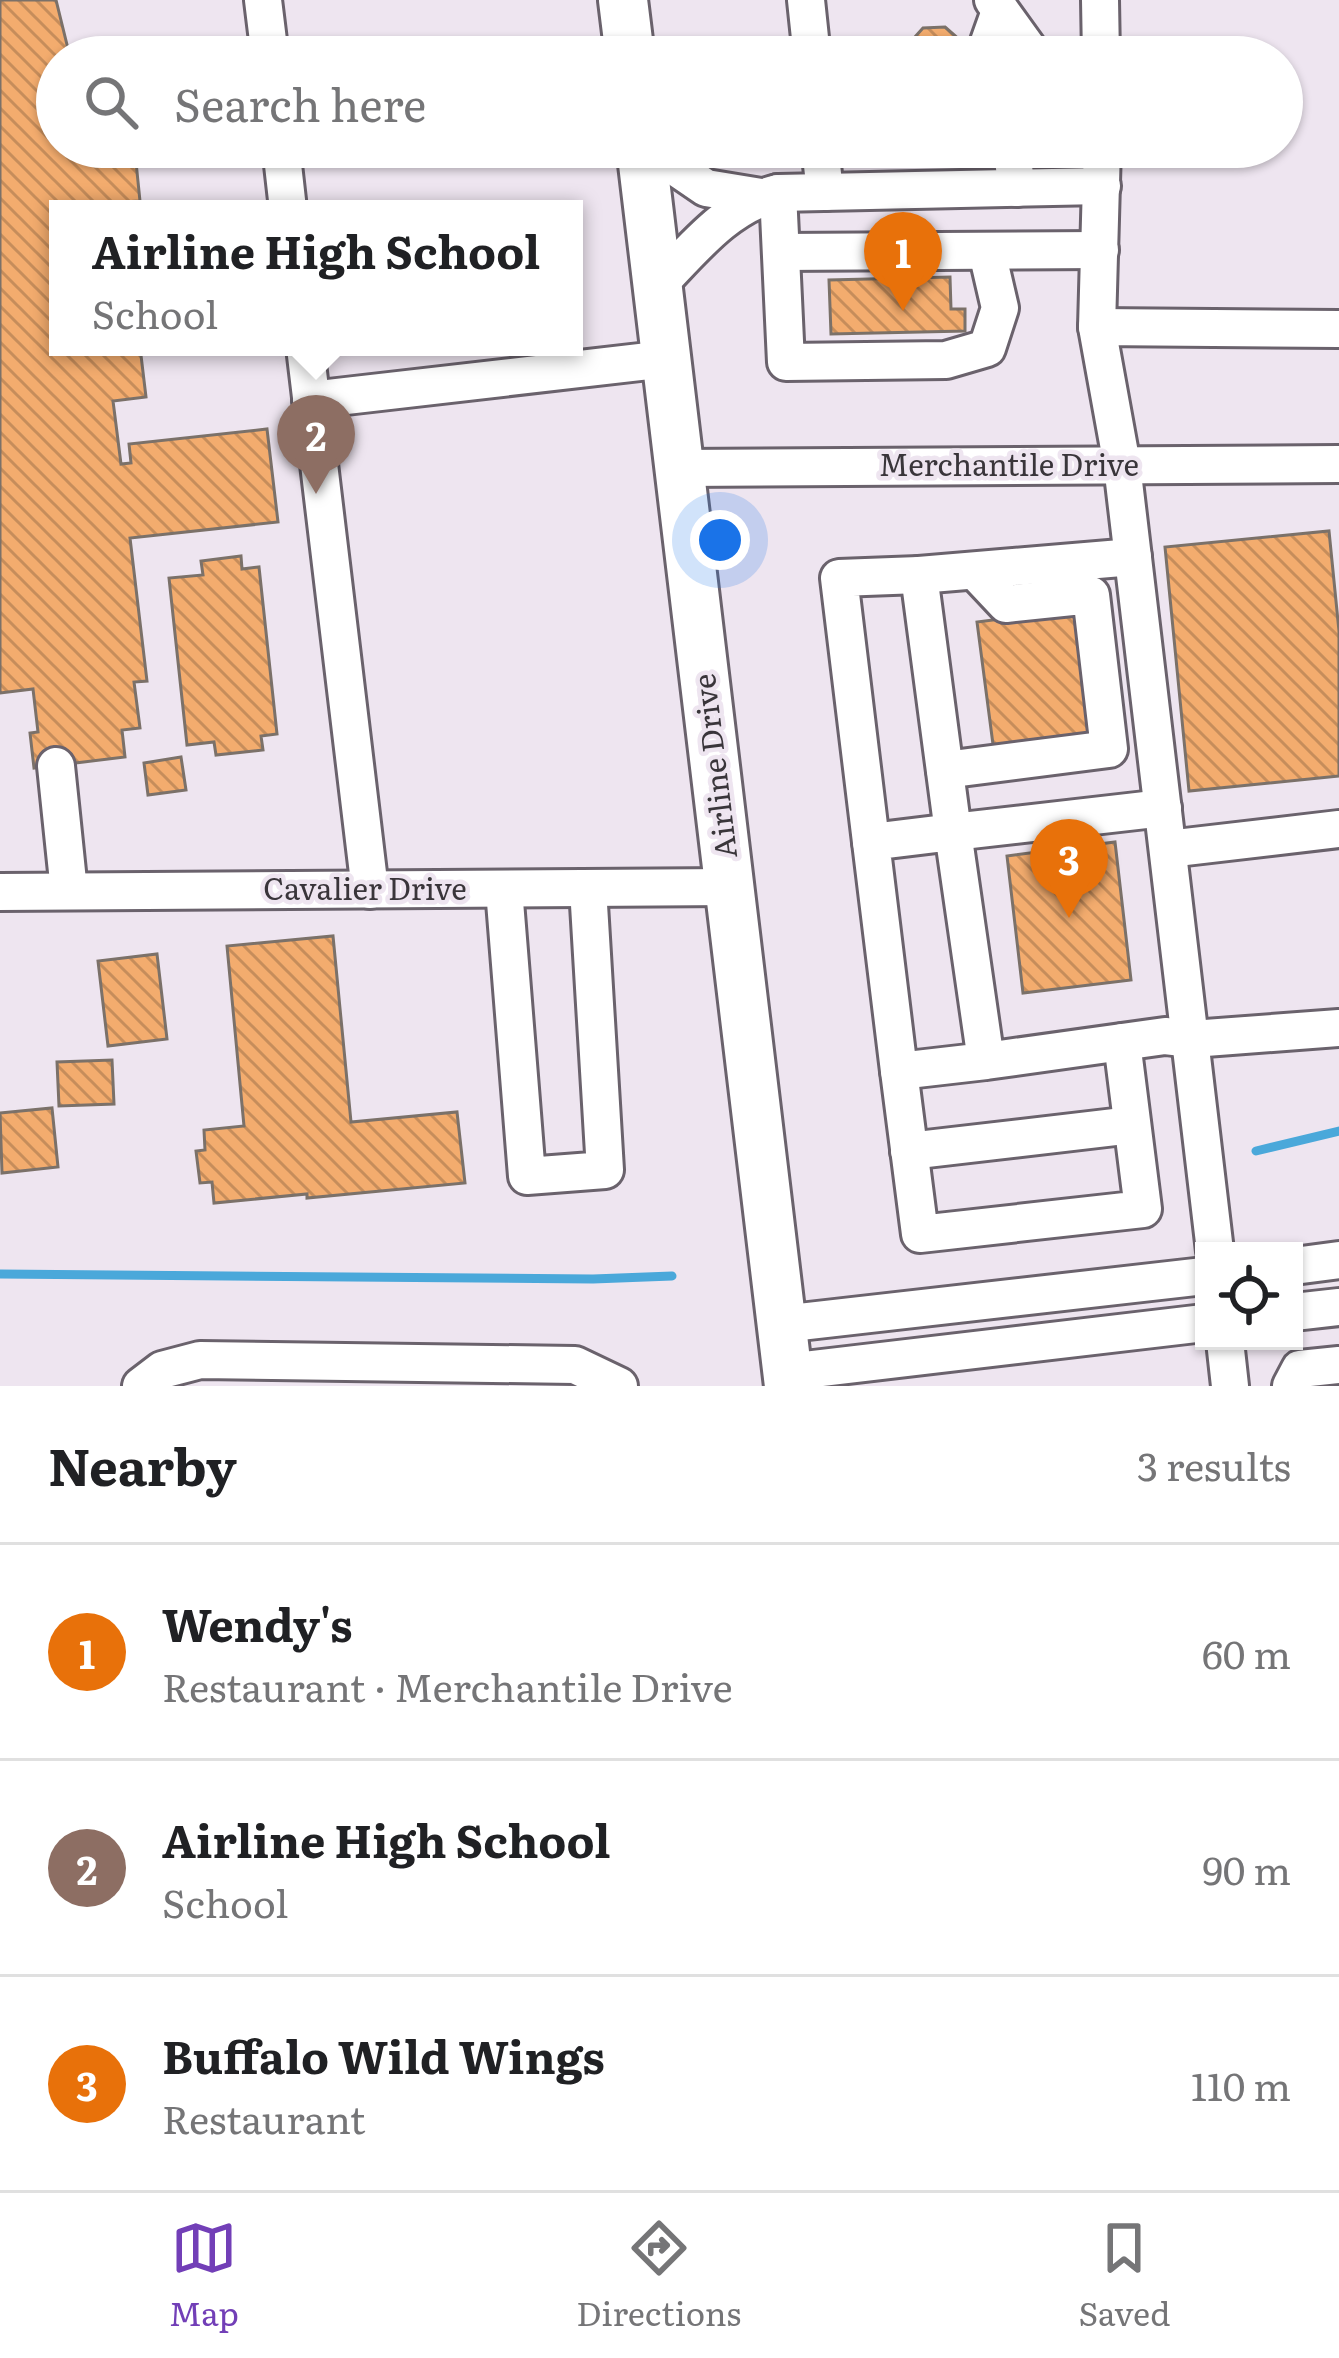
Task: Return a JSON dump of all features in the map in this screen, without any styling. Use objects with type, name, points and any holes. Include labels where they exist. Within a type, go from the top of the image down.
[{"type":"main road","points":[[623,0],[627,36]]},
{"type":"main road","name":"Airline Drive","points":[[646,168],[788,1379]]},
{"type":"street","points":[[263,0],[267,36]]},
{"type":"street","points":[[806,0],[810,36]]},
{"type":"street","points":[[1100,0],[1101,36]]},
{"type":"street","points":[[996,5],[1003,36]]},
{"type":"street","points":[[283,168],[287,200]]},
{"type":"street","points":[[676,168],[706,188],[770,195],[1102,186]]},
{"type":"street","points":[[822,168],[825,192]]},
{"type":"street","points":[[1014,168],[1017,188]]},
{"type":"street","points":[[1102,168],[1096,327],[1122,465],[1214,1242]]},
{"type":"street","points":[[770,195],[781,252],[786,362],[946,360],[987,348],[1000,308],[987,252]]},
{"type":"street","points":[[658,285],[722,219],[770,195]]},
{"type":"street","points":[[781,252],[1100,250]]},
{"type":"street","points":[[1096,327],[1339,329]]},
{"type":"street","points":[[306,356],[370,890]]},
{"type":"street","points":[[311,400],[666,359]]},
{"type":"street","name":"Merchantile Drive","points":[[680,468],[1339,464]]},
{"type":"street","points":[[1122,1042],[1143,1209],[920,1234],[839,578],[1133,557]]},
{"type":"street","points":[[945,770],[1109,749],[1090,595],[1006,604],[975,571]]},
{"type":"street","points":[[919,575],[986,1060]]},
{"type":"street","points":[[56,766],[70,891]]},
{"type":"street","points":[[871,842],[1163,808]]},
{"type":"street","points":[[1168,849],[1339,829]]},
{"type":"street","name":"Cavalier Drive","points":[[0,892],[730,887]]},
{"type":"street","points":[[504,889],[526,1176],[605,1170],[587,888]]},
{"type":"street","points":[[899,1071],[1165,1036],[1192,1040],[1339,1028]]},
{"type":"street","points":[[909,1150],[1132,1125]]},
{"type":"street","points":[[1303,1264],[1339,1260]]},
{"type":"street","points":[[782,1324],[1195,1277]]},
{"type":"street","points":[[1303,1311],[1339,1307]]},
{"type":"street","points":[[788,1379],[1195,1324]]},
{"type":"street","points":[[1226,1350],[1230,1386]]},
{"type":"street","points":[[141,1386],[162,1370],[200,1360],[255,1360],[575,1365],[619,1386]]},
{"type":"street","points":[[1291,1386],[1300,1369],[1339,1365]]},
{"type":"building","points":[[0,0],[56,0],[65,36],[36,36],[36,168],[137,168],[140,200],[49,200],[49,356],[141,356],[146,397],[113,401],[121,464],[131,463],[129,444],[267,429],[278,522],[130,538],[147,681],[134,682],[140,728],[122,730],[125,757],[34,768],[30,733],[38,732],[33,689],[0,693]]},
{"type":"building","points":[[945,27],[955,36],[916,36],[923,28]]},
{"type":"building","points":[[950,277],[951,309],[965,309],[965,331],[831,334],[829,280]]},
{"type":"building","points":[[1329,531],[1339,631],[1339,776],[1189,791],[1165,547]]},
{"type":"building","points":[[241,556],[242,569],[259,567],[277,734],[261,736],[263,750],[216,755],[214,742],[187,745],[169,578],[203,575],[201,561]]},
{"type":"building","points":[[1079,609],[1095,739],[994,752],[977,622]]},
{"type":"building","points":[[181,757],[186,790],[148,795],[144,763]]},
{"type":"building","points":[[1115,842],[1131,980],[1023,993],[1007,856]]},
{"type":"building","points":[[333,936],[351,1122],[457,1112],[465,1183],[214,1203],[212,1182],[200,1183],[196,1151],[205,1150],[204,1130],[244,1126],[227,946]]},
{"type":"building","points":[[157,954],[167,1039],[108,1046],[98,961]]},
{"type":"building","points":[[112,1060],[114,1104],[59,1106],[57,1062]]},
{"type":"building","points":[[52,1108],[58,1167],[2,1173],[0,1113]]},
{"type":"waterway","points":[[1256,1151],[1339,1131]]},
{"type":"waterway","points":[[0,1274],[672,1276]]},
{"type":"place","name":"Wendy's","points":[[903,311]]},
{"type":"place","name":"Airline High School","points":[[316,494]]},
{"type":"place","name":"Buffalo Wild Wings","points":[[1069,918]]}]
